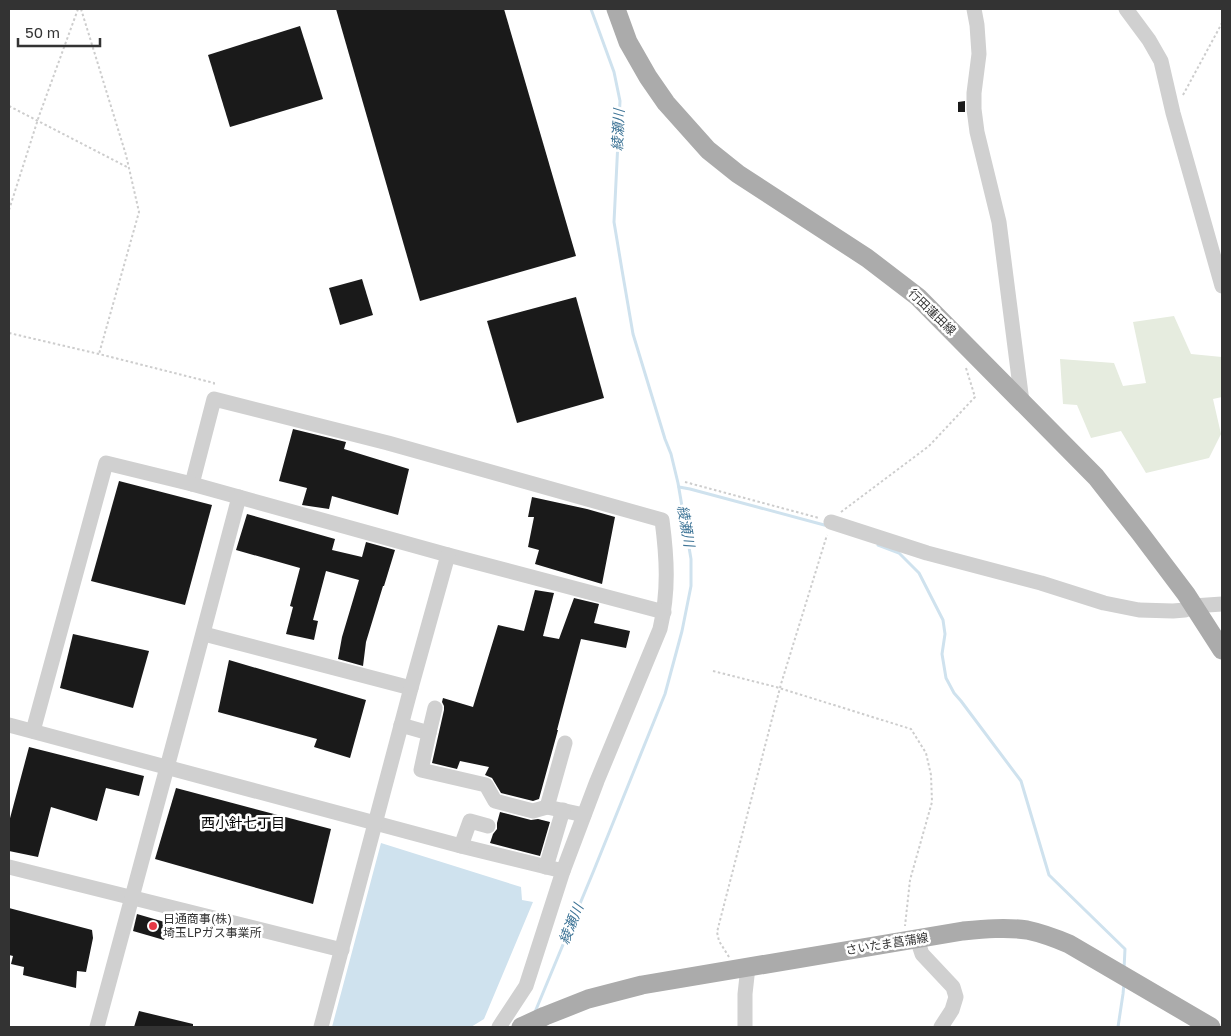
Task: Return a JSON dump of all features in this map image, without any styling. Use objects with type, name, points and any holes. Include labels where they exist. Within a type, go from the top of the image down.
[{"type":"main road","name":"行田蓮田線","points":[[616,9],[628,42],[652,84],[666,103],[708,150],[738,174],[867,258],[918,297],[1096,477],[1194,606],[1222,650]]},
{"type":"main road","name":"さいたま菖蒲線","points":[[521,1027],[588,999],[642,985],[911,940],[1005,928],[1026,930],[1069,944],[1211,1027]]},
{"type":"street","points":[[974,9],[979,54],[974,109],[977,132],[999,222],[1022,402]]},
{"type":"street","points":[[1126,9],[1161,60],[1173,113],[1222,286]]},
{"type":"street","points":[[192,484],[214,399],[388,443],[662,520],[667,587],[660,629],[584,815],[563,871],[526,986],[499,1027]]},
{"type":"street","points":[[33,732],[106,463],[192,484],[448,555],[664,612]]},
{"type":"street","points":[[97,1027],[166,767],[204,634],[239,497]]},
{"type":"street","points":[[831,522],[927,553],[1041,583],[1104,603],[1139,610],[1173,611],[1185,610],[1194,606],[1222,604]]},
{"type":"street","points":[[322,1027],[401,725],[448,555]]},
{"type":"street","points":[[204,634],[411,688]]},
{"type":"street","points":[[435,708],[421,770],[486,785],[495,801],[533,812],[547,807],[584,815]]},
{"type":"street","points":[[9,725],[461,846],[563,871]]},
{"type":"street","points":[[401,725],[429,733]]},
{"type":"street","points":[[547,807],[565,743]]},
{"type":"street","points":[[546,867],[563,810]]},
{"type":"street","points":[[461,846],[470,821],[488,826]]},
{"type":"street","points":[[9,866],[342,950]]},
{"type":"street","points":[[911,940],[953,988],[956,997],[952,1010],[941,1027]]},
{"type":"street","points":[[743,968],[746,994],[745,1027]]},
{"type":"path","points":[[9,210],[37,121],[79,9]]},
{"type":"path","points":[[79,9],[129,168],[140,212],[99,354]]},
{"type":"path","points":[[1173,113],[1222,24]]},
{"type":"path","points":[[9,106],[129,168]]},
{"type":"path","points":[[9,334],[214,383],[214,399]]},
{"type":"path","points":[[743,968],[719,941],[717,932],[781,684],[831,522],[930,446],[975,396],[964,362]]},
{"type":"path","points":[[685,482],[831,522]]},
{"type":"path","points":[[713,671],[776,687],[911,729],[926,753],[931,775],[932,802],[910,880],[911,940]]},
{"type":"shaded area","points":[[1174,316],[1191,354],[1222,357],[1222,397],[1213,399],[1221,434],[1209,458],[1146,473],[1121,431],[1091,438],[1077,405],[1063,404],[1060,359],[1114,363],[1123,386],[1146,383],[1133,322]]},
{"type":"water","points":[[381,843],[521,887],[522,900],[533,902],[484,1019],[471,1027],[332,1027]]},
{"type":"building","points":[[336,9],[504,9],[576,256],[420,301]]},
{"type":"building","points":[[300,26],[323,99],[230,127],[208,55]]},
{"type":"building","points":[[965,101],[965,112],[958,112],[958,102]]},
{"type":"building","points":[[362,279],[373,315],[340,325],[329,288]]},
{"type":"building","points":[[576,297],[604,398],[517,423],[487,321]]},
{"type":"building","points":[[293,429],[346,442],[344,449],[409,469],[398,515],[332,496],[329,509],[302,505],[307,488],[279,481]]},
{"type":"building","points":[[119,481],[212,505],[185,605],[91,581]]},
{"type":"building","points":[[532,497],[615,517],[602,584],[535,564],[539,550],[528,547],[534,517],[528,517]]},
{"type":"building","points":[[247,514],[335,539],[332,550],[362,557],[366,542],[395,550],[366,642],[363,666],[338,659],[342,637],[359,580],[326,571],[313,620],[318,621],[314,640],[286,634],[293,607],[290,606],[300,568],[236,550]]},
{"type":"building","points":[[535,590],[554,593],[543,636],[559,639],[574,598],[599,604],[594,623],[630,631],[626,648],[581,639],[539,799],[533,801],[501,793],[492,778],[485,775],[489,767],[460,761],[457,769],[432,763],[444,710],[443,698],[473,707],[498,625],[524,631]]},
{"type":"building","points":[[73,634],[149,651],[133,708],[60,688]]},
{"type":"building","points":[[229,660],[366,700],[350,758],[314,747],[317,739],[218,712]]},
{"type":"building","points":[[29,747],[144,776],[139,796],[106,788],[97,821],[51,807],[38,857],[9,851],[9,822]]},
{"type":"building","points":[[176,788],[331,829],[313,904],[155,859]]},
{"type":"building","points":[[500,812],[531,820],[538,819],[550,822],[540,856],[490,843],[497,829]]},
{"type":"building","points":[[9,908],[92,930],[93,938],[86,972],[77,971],[76,988],[23,975],[24,967],[11,964],[13,956],[9,955]]},
{"type":"building","points":[[137,914],[168,923],[164,940],[133,931]]},
{"type":"building","points":[[139,1011],[193,1024],[193,1027],[134,1027]]},
{"type":"waterway","name":"綾瀬川","points":[[535,1012],[665,694],[682,631],[691,586],[691,559],[678,483],[671,454],[633,334],[614,222],[620,101],[614,72],[591,9]]},
{"type":"waterway","points":[[679,487],[828,526]]},
{"type":"waterway","points":[[878,545],[899,553],[919,573],[943,620],[945,634],[942,654],[946,678],[954,693],[1021,781],[1049,875],[1125,949],[1124,969]]},
{"type":"waterway","points":[[1118,1027],[1124,983]]},
{"type":"place","name":"日通商事(株) 埼玉LPガス事業所","points":[[153,926]]},
{"type":"district","name":"西小針七丁目","points":[[243,823]]}]
